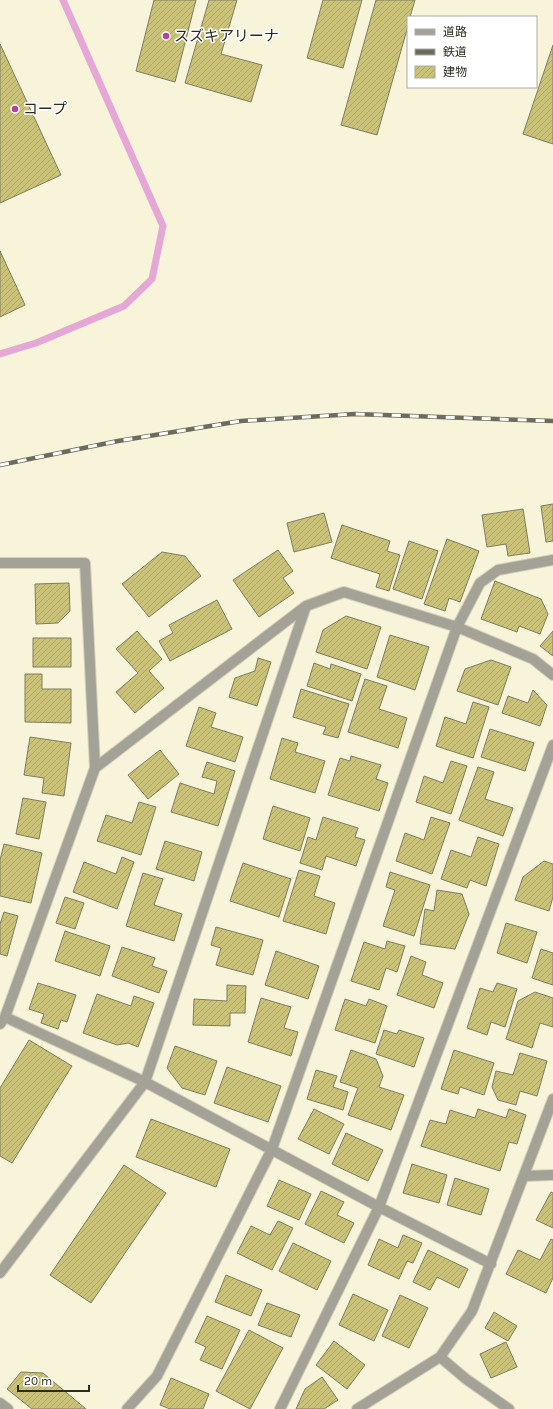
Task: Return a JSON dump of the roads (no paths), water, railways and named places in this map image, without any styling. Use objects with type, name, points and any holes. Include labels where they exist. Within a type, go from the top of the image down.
[{"type":"street","points":[[127,1409],[157,1376],[272,1149],[457,627],[480,583],[498,570],[553,560]]},
{"type":"street","points":[[0,563],[85,563],[95,768],[3,1021],[145,1082],[379,1207],[491,1264]]},
{"type":"street","points":[[95,768],[306,606],[344,592],[457,627],[533,659],[553,675]]},
{"type":"street","points":[[0,1273],[145,1082],[306,606]]},
{"type":"street","points":[[280,1409],[379,1207],[553,745]]},
{"type":"street","points":[[358,1409],[440,1357],[472,1311],[525,1176],[553,1098]]},
{"type":"street","points":[[525,1176],[553,1175]]},
{"type":"street","points":[[440,1357],[466,1379],[509,1409]]},
{"type":"street","points":[[0,1403],[8,1409]]},
{"type":"waterway","points":[[0,354],[36,343],[124,306],[152,279],[163,226],[63,0]]},
{"type":"railway","points":[[0,465],[118,441],[241,421],[355,414],[553,421]]},
{"type":"place","name":"スズキアリーナ","points":[[166,36]]},
{"type":"place","name":"コープ","points":[[15,109]]}]
